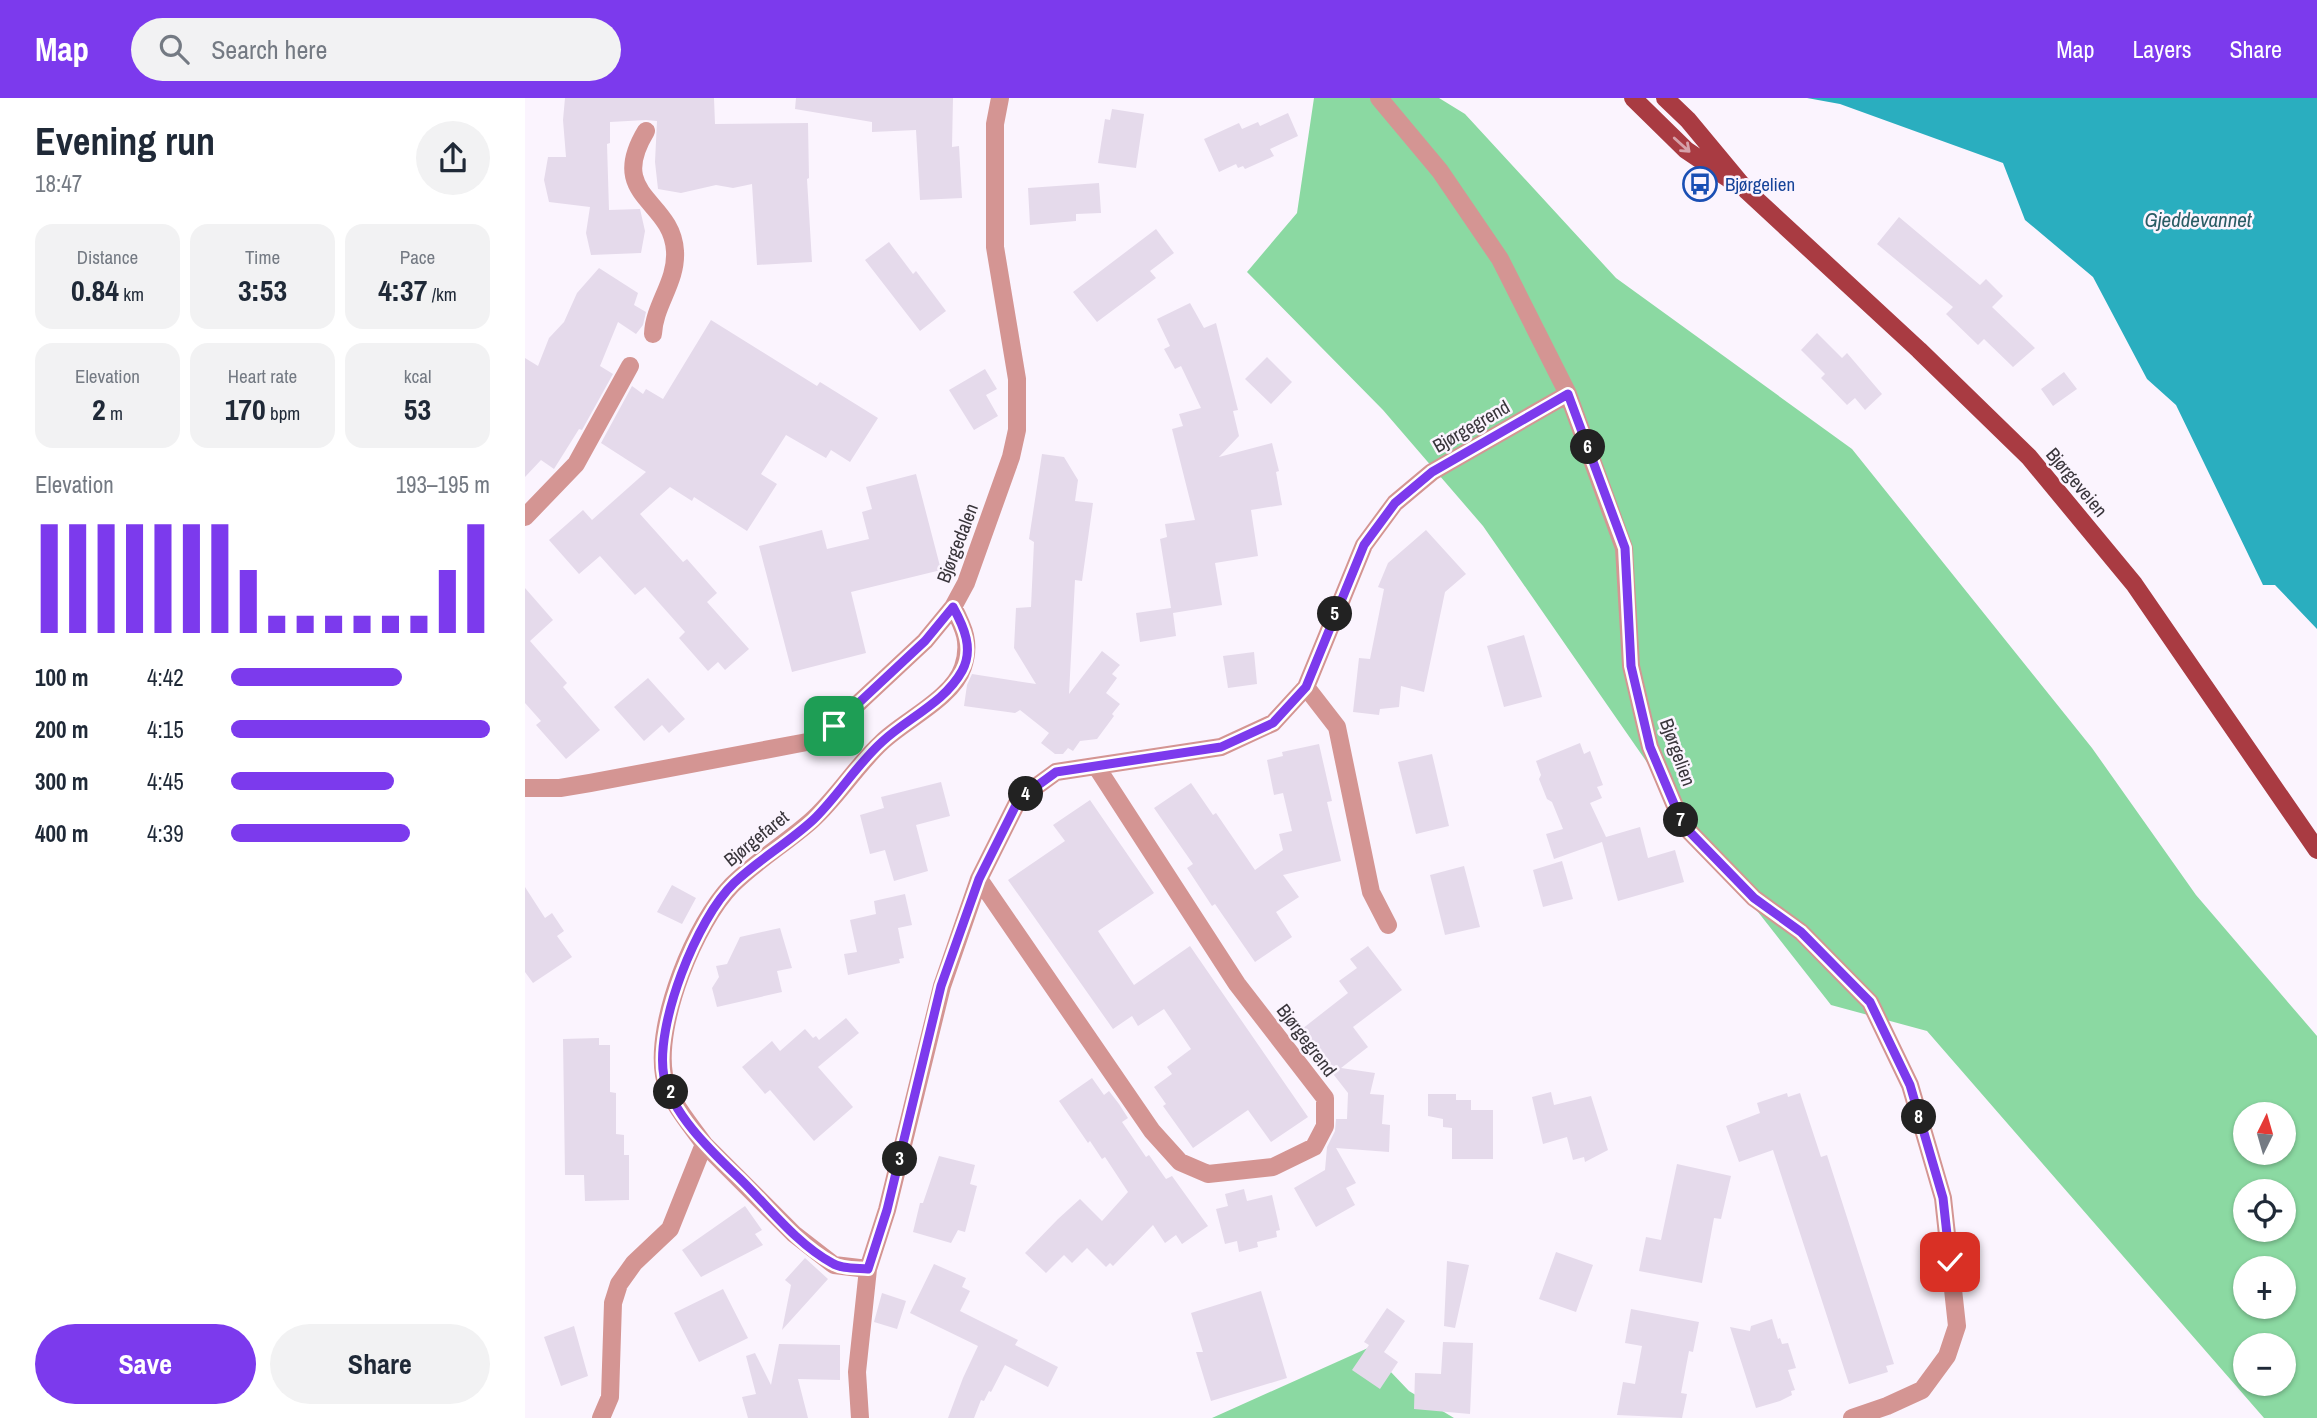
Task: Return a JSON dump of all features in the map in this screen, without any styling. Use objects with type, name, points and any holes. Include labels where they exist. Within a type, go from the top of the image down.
[{"type":"main road","name":"Bjørgeveien","points":[[1633,98],[1686,150],[1747,191]]},
{"type":"main road","name":"Bjørgeveien","points":[[1665,98],[1688,120],[1747,191],[1919,350],[2029,457],[2134,584],[2317,850]]},
{"type":"street","name":"Bjørgedalen","points":[[525,788],[560,788],[807,742],[834,726],[925,641],[953,607],[967,583],[978,553],[1011,457],[1017,430],[1017,379],[995,247],[995,124],[1000,98]]},
{"type":"street","name":"Bjørgelien","points":[[1379,98],[1440,171],[1500,259],[1568,394],[1625,548],[1631,666],[1650,747],[1683,825],[1754,898],[1801,932],[1870,1002],[1910,1085],[1943,1198],[1957,1326],[1947,1356],[1922,1390],[1852,1418]]},
{"type":"street","points":[[646,131],[637,145],[632,166],[642,194],[671,231],[675,252],[669,289],[654,321],[653,334]]},
{"type":"street","points":[[525,517],[576,464],[631,366]]},
{"type":"street","name":"Bjørgegrend","points":[[860,1418],[857,1372],[868,1269],[887,1210],[941,986],[979,879],[1019,799],[1056,772],[1154,755],[1221,747],[1273,723],[1306,687],[1364,545],[1395,503],[1432,472],[1568,394]]},
{"type":"street","name":"Bjørgefaret","points":[[868,1269],[834,1265],[794,1234],[704,1144],[679,1109],[664,1079],[663,1057],[669,1014],[690,951],[715,904],[734,883],[813,820],[882,742],[946,692],[963,670],[967,632],[953,607]]},
{"type":"street","points":[[1306,687],[1337,727],[1371,891],[1388,925]]},
{"type":"street","name":"Bjørgegrend","points":[[979,879],[1152,1131],[1180,1162],[1209,1174],[1273,1167],[1314,1147],[1325,1126],[1325,1098],[1237,984],[1095,766]]},
{"type":"street","points":[[601,1418],[610,1396],[613,1303],[619,1284],[634,1263],[670,1229],[704,1144]]},
{"type":"green space","points":[[1314,98],[1439,98],[1465,114],[1616,278],[1852,449],[2092,748],[2196,895],[2317,1036],[2317,1418],[2264,1418],[2245,1396],[2296,1396],[2296,1333],[2233,1333],[2233,1382],[1927,1031],[1831,1005],[1696,833],[1483,526],[1383,410],[1247,272],[1297,213]]},
{"type":"green space","points":[[1368,1348],[1409,1391],[1454,1418],[1212,1418]]},
{"type":"water","name":"Gjeddevannet","points":[[1807,98],[2317,98],[2317,629],[2275,585],[2263,585],[2176,405],[2147,379],[2093,277],[2025,220],[2003,163],[1840,104]]},
{"type":"building","points":[[565,98],[714,98],[715,124],[808,123],[807,179],[812,262],[757,265],[752,184],[733,188],[716,185],[681,193],[658,189],[655,162],[657,121],[646,120],[610,122],[610,143],[607,144],[609,210],[640,209],[645,231],[641,253],[591,255],[586,233],[590,207],[549,202],[544,180],[548,157],[566,157],[563,120]]},
{"type":"building","points":[[796,98],[953,98],[952,147],[959,146],[962,198],[920,200],[916,130],[872,132],[872,122],[795,109]]},
{"type":"building","points":[[1112,109],[1144,114],[1136,168],[1098,163],[1105,119],[1110,120]]},
{"type":"building","points":[[1288,113],[1298,136],[1270,149],[1274,156],[1245,169],[1243,166],[1238,168],[1236,164],[1219,172],[1204,139],[1239,123],[1242,129],[1258,122],[1260,126]]},
{"type":"building","points":[[1099,183],[1101,213],[1076,214],[1076,221],[1030,225],[1028,188]]},
{"type":"building","points":[[1899,217],[1980,285],[1986,279],[2003,296],[1992,307],[2035,348],[2013,367],[1984,339],[1978,345],[1946,314],[1953,307],[1877,244]]},
{"type":"building","points":[[1156,229],[1174,253],[1150,271],[1156,278],[1097,322],[1073,292]]},
{"type":"building","points":[[889,242],[913,274],[916,271],[946,311],[920,331],[865,260]]},
{"type":"building","points":[[599,268],[638,293],[634,305],[646,312],[643,325],[636,334],[618,322],[600,366],[613,374],[582,430],[579,429],[554,469],[541,460],[525,477],[525,358],[538,366],[549,338],[564,322],[577,293]]},
{"type":"building","points":[[1190,303],[1204,328],[1216,323],[1238,410],[1233,411],[1239,436],[1219,457],[1272,443],[1279,471],[1276,472],[1282,505],[1251,510],[1258,556],[1215,563],[1222,605],[1173,613],[1176,636],[1140,642],[1136,613],[1171,608],[1160,539],[1167,537],[1165,524],[1195,520],[1172,429],[1183,426],[1179,414],[1201,408],[1181,366],[1175,369],[1164,349],[1170,346],[1157,319]]},
{"type":"building","points":[[711,320],[817,386],[820,382],[878,418],[850,462],[831,450],[826,458],[786,435],[761,474],[777,484],[747,531],[694,497],[692,501],[670,487],[640,514],[683,562],[687,559],[717,593],[707,602],[749,649],[725,670],[718,662],[708,671],[679,638],[685,632],[645,587],[635,595],[600,556],[579,574],[549,540],[583,510],[592,520],[646,472],[601,443],[632,386],[643,394],[646,389],[663,399]]},
{"type":"building","points":[[1817,333],[1842,358],[1847,353],[1882,394],[1865,410],[1855,398],[1847,405],[1821,378],[1825,374],[1801,350]]},
{"type":"building","points":[[1267,357],[1292,382],[1271,404],[1245,379]]},
{"type":"building","points":[[985,369],[997,389],[986,395],[998,416],[974,430],[949,390]]},
{"type":"building","points":[[2064,372],[2077,389],[2053,406],[2041,389]]},
{"type":"building","points":[[1042,454],[1064,457],[1078,480],[1075,501],[1093,503],[1082,581],[1075,580],[1069,694],[1102,651],[1120,665],[1112,674],[1117,678],[1106,693],[1120,704],[1112,714],[1114,716],[1097,739],[1080,741],[1073,751],[1068,748],[1063,754],[1055,754],[1041,743],[1049,733],[1020,710],[1015,713],[964,706],[967,685],[972,674],[1036,684],[1014,648],[1016,608],[1031,607],[1034,542],[1029,539]]},
{"type":"building","points":[[916,474],[941,570],[851,592],[866,653],[792,672],[759,546],[822,530],[827,549],[869,539],[862,512],[872,509],[866,487]]},
{"type":"building","points":[[1426,530],[1466,574],[1445,592],[1424,692],[1401,686],[1399,707],[1380,709],[1379,715],[1353,712],[1359,658],[1370,659],[1384,589],[1378,587],[1388,563]]},
{"type":"building","points":[[525,588],[553,620],[530,641],[567,683],[563,687],[600,730],[566,759],[536,725],[541,721],[525,703]]},
{"type":"building","points":[[1524,635],[1542,697],[1504,707],[1487,646]]},
{"type":"building","points":[[1254,652],[1257,684],[1228,688],[1223,656]]},
{"type":"building","points":[[648,678],[685,719],[669,733],[662,725],[644,741],[614,707]]},
{"type":"building","points":[[1580,743],[1584,754],[1590,751],[1603,785],[1597,787],[1602,798],[1590,803],[1606,837],[1640,827],[1648,858],[1675,850],[1684,882],[1618,901],[1602,842],[1554,859],[1546,834],[1563,829],[1539,779],[1541,775],[1536,761]]},
{"type":"building","points":[[1319,744],[1332,801],[1327,802],[1341,861],[1283,875],[1299,897],[1276,912],[1292,937],[1255,962],[1187,868],[1193,864],[1154,808],[1191,783],[1213,815],[1216,813],[1255,870],[1283,850],[1279,834],[1292,831],[1283,793],[1274,795],[1267,760],[1283,756],[1282,752]]},
{"type":"building","points":[[1432,754],[1449,826],[1416,834],[1398,762]]},
{"type":"building","points":[[941,782],[950,816],[916,825],[928,871],[894,881],[885,850],[870,854],[860,815],[884,808],[881,797]]},
{"type":"building","points":[[1090,800],[1154,893],[1098,931],[1134,985],[1190,946],[1308,1117],[1271,1142],[1248,1110],[1193,1148],[1163,1106],[1166,1104],[1154,1087],[1172,1074],[1167,1067],[1191,1049],[1164,1009],[1138,1026],[1132,1016],[1113,1029],[1008,880],[1065,841],[1053,825]]},
{"type":"building","points":[[1562,861],[1573,899],[1543,907],[1533,870]]},
{"type":"building","points":[[1464,866],[1480,927],[1445,935],[1430,875]]},
{"type":"building","points":[[672,885],[696,898],[682,924],[657,912]]},
{"type":"building","points":[[525,887],[545,918],[552,913],[564,931],[557,936],[572,957],[533,983],[525,972]]},
{"type":"building","points":[[905,894],[912,925],[898,928],[904,958],[899,959],[900,963],[848,975],[844,954],[857,952],[850,920],[876,914],[874,901]]},
{"type":"building","points":[[780,928],[792,968],[777,971],[782,992],[717,1007],[712,988],[719,977],[716,966],[727,964],[740,937]]},
{"type":"building","points":[[1368,946],[1402,990],[1353,1027],[1368,1047],[1341,1068],[1375,1073],[1370,1094],[1384,1095],[1382,1124],[1390,1125],[1389,1152],[1336,1148],[1356,1183],[1346,1188],[1355,1205],[1316,1227],[1294,1188],[1325,1170],[1327,1147],[1335,1131],[1336,1119],[1347,1119],[1348,1093],[1312,1047],[1302,1029],[1348,993],[1339,981],[1357,968],[1350,959]]},
{"type":"building","points":[[846,1018],[859,1033],[818,1067],[853,1107],[814,1141],[770,1090],[765,1094],[742,1067],[772,1041],[780,1051],[805,1029],[813,1038],[816,1036],[819,1040]]},
{"type":"building","points":[[599,1038],[599,1045],[610,1045],[610,1092],[616,1093],[616,1134],[624,1135],[624,1155],[629,1155],[629,1200],[585,1201],[584,1175],[565,1175],[563,1039]]},
{"type":"building","points":[[1092,1078],[1104,1095],[1109,1091],[1119,1104],[1128,1118],[1122,1122],[1146,1157],[1149,1155],[1166,1179],[1172,1176],[1208,1226],[1182,1244],[1176,1235],[1165,1243],[1153,1225],[1113,1266],[1110,1263],[1106,1267],[1087,1248],[1072,1263],[1064,1255],[1046,1273],[1025,1253],[1058,1219],[1080,1199],[1102,1221],[1128,1192],[1105,1157],[1102,1159],[1090,1141],[1088,1143],[1059,1101]]},
{"type":"building","points":[[1551,1092],[1554,1105],[1591,1096],[1608,1150],[1585,1162],[1584,1157],[1573,1160],[1567,1137],[1543,1144],[1532,1097]]},
{"type":"building","points":[[1787,1093],[1788,1097],[1800,1093],[1821,1157],[1827,1155],[1894,1364],[1886,1366],[1888,1372],[1849,1384],[1773,1150],[1739,1162],[1726,1126],[1760,1113],[1757,1103]]},
{"type":"building","points":[[1428,1094],[1456,1094],[1456,1100],[1471,1100],[1471,1110],[1493,1110],[1493,1159],[1452,1159],[1452,1128],[1443,1127],[1443,1119],[1428,1116]]},
{"type":"building","points":[[939,1156],[975,1165],[970,1184],[977,1186],[965,1232],[958,1230],[951,1243],[913,1232],[920,1203],[923,1203]]},
{"type":"building","points":[[1677,1164],[1731,1176],[1721,1219],[1714,1218],[1702,1283],[1639,1271],[1646,1237],[1661,1240]]},
{"type":"building","points":[[1244,1189],[1247,1201],[1272,1195],[1280,1230],[1276,1231],[1277,1237],[1257,1242],[1258,1247],[1239,1252],[1237,1241],[1225,1244],[1216,1209],[1228,1206],[1225,1194]]},
{"type":"building","points":[[745,1206],[762,1230],[755,1234],[763,1245],[701,1277],[682,1250]]},
{"type":"building","points":[[1556,1252],[1593,1265],[1576,1312],[1539,1299]]},
{"type":"building","points":[[805,1258],[828,1279],[782,1330],[791,1285],[785,1280]]},
{"type":"building","points":[[1447,1261],[1469,1265],[1455,1328],[1444,1326]]},
{"type":"building","points":[[934,1264],[966,1278],[962,1287],[970,1291],[960,1311],[1018,1340],[1015,1345],[1058,1367],[1048,1387],[1005,1365],[991,1392],[989,1391],[984,1401],[981,1400],[974,1418],[948,1418],[978,1346],[910,1313]]},
{"type":"building","points":[[723,1289],[748,1338],[699,1362],[674,1313]]},
{"type":"building","points":[[1261,1291],[1287,1378],[1211,1401],[1196,1352],[1203,1352],[1191,1313]]},
{"type":"building","points":[[882,1293],[906,1301],[897,1329],[874,1322]]},
{"type":"building","points":[[1387,1308],[1405,1321],[1384,1352],[1398,1362],[1380,1389],[1352,1370],[1369,1345],[1364,1342]]},
{"type":"building","points":[[1631,1309],[1699,1322],[1693,1352],[1689,1351],[1681,1393],[1687,1394],[1682,1418],[1617,1415],[1623,1382],[1635,1384],[1642,1346],[1625,1343]]},
{"type":"building","points":[[1772,1319],[1778,1339],[1780,1338],[1782,1344],[1788,1343],[1796,1368],[1788,1370],[1795,1390],[1791,1391],[1792,1395],[1780,1401],[1756,1408],[1730,1327],[1750,1331],[1751,1326]]},
{"type":"building","points":[[574,1326],[588,1376],[561,1386],[544,1337]]},
{"type":"building","points":[[1443,1342],[1473,1343],[1470,1414],[1414,1409],[1415,1373],[1441,1374]]},
{"type":"building","points":[[779,1344],[840,1345],[840,1380],[798,1379],[808,1418],[748,1418],[742,1397],[756,1394],[746,1356],[755,1353],[771,1385]]},
{"type":"place","name":"Bjørgelien","points":[[1700,184]]},
{"type":"route","points":[[834,726],[925,641],[953,607],[967,632],[967,652],[963,670],[946,692],[882,742],[813,820],[734,883],[715,904],[690,951],[669,1014],[663,1057],[664,1079],[679,1109],[704,1144],[751,1188],[794,1234],[834,1265],[868,1269],[887,1210],[941,986],[979,879],[1019,799],[1056,772],[1154,755],[1221,747],[1273,723],[1306,687],[1364,545],[1395,503],[1432,472],[1568,394],[1625,548],[1631,666],[1650,747],[1683,825],[1754,898],[1801,932],[1870,1002],[1910,1085],[1943,1198],[1950,1262]]}]
